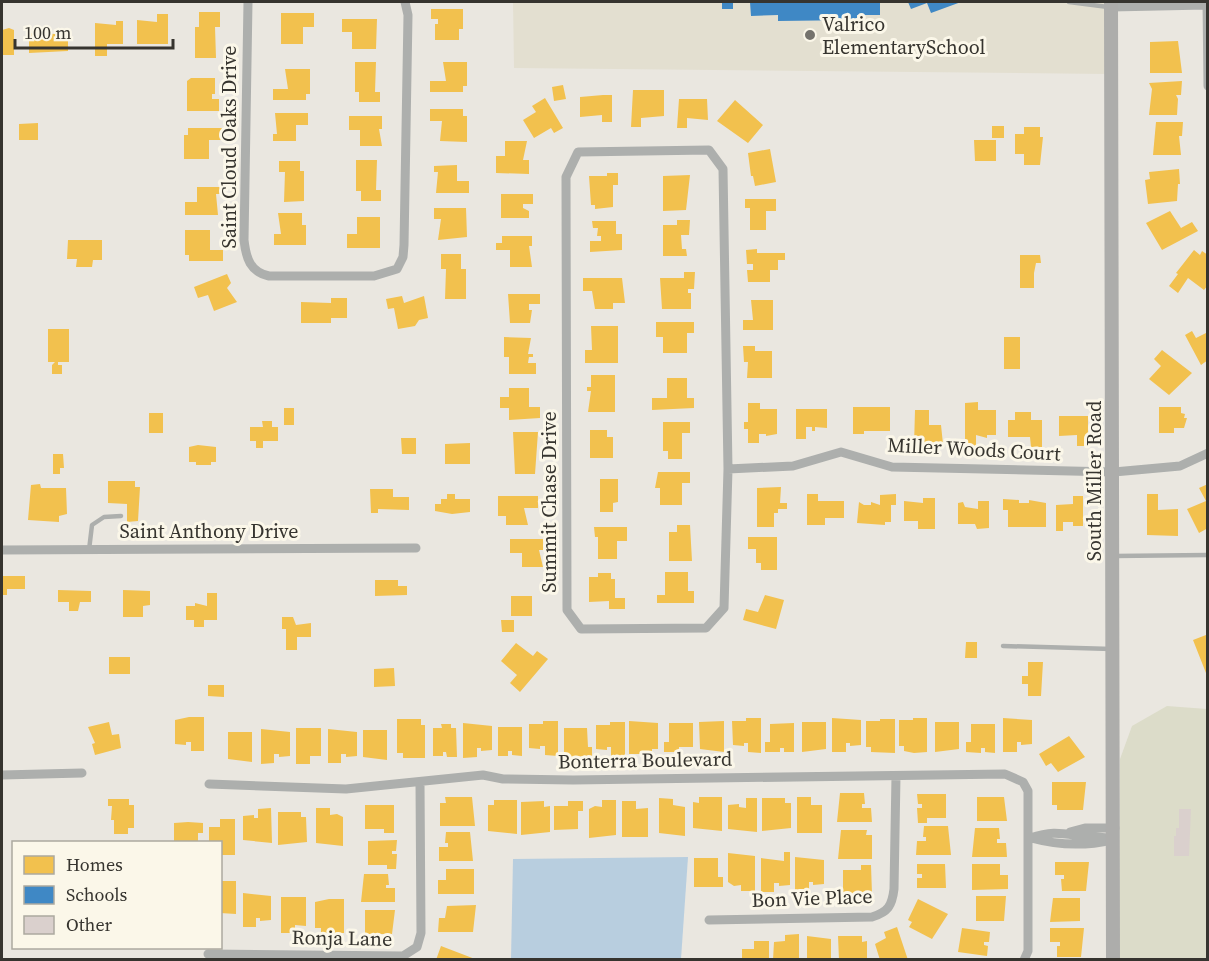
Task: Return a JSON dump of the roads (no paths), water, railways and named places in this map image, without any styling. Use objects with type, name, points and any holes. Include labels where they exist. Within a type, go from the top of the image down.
[{"type":"street","name":"Saint Cloud Oaks Drive","points":[[248,2],[244,240],[249,263],[257,272],[269,276],[374,276],[397,269],[404,251],[408,15],[405,2]]},
{"type":"street","points":[[1111,4],[1207,3],[1208,86]]},
{"type":"street","name":"South Miller Road","points":[[1111,4],[1114,472],[1113,960]]},
{"type":"street","name":"Summit Chase Drive","points":[[709,150],[723,169],[728,469],[724,608],[706,628],[581,629],[567,610],[566,177],[578,152],[709,150]]},
{"type":"street","name":"Miller Woods Court","points":[[728,469],[794,466],[841,452],[892,467],[1114,472],[1180,466],[1208,453]]},
{"type":"street","name":"Saint Anthony Drive","points":[[2,550],[416,548]]},
{"type":"street","points":[[2,775],[82,773]]},
{"type":"street","name":"Bonterra Boulevard","points":[[209,784],[346,789],[483,775],[503,779],[573,780],[1005,774],[1023,782],[1028,791],[1030,838],[1028,951],[1024,960]]},
{"type":"street","name":"Bon Vie Place","points":[[709,920],[872,917],[885,913],[892,904],[894,889],[896,776]]},
{"type":"street","name":"Ronja Lane","points":[[208,954],[403,956],[417,947],[421,933],[420,783]]},
{"type":"street","points":[[1030,838],[1049,832],[1070,832],[1079,836],[1114,833]]},
{"type":"street","points":[[1030,838],[1058,843],[1099,843],[1114,833]]},
{"type":"lane","points":[[1069,2],[1111,4]]},
{"type":"lane","points":[[89,550],[92,525],[104,517],[121,516]]},
{"type":"lane","points":[[1114,556],[1208,555]]},
{"type":"lane","points":[[1004,646],[1114,649]]},
{"type":"water","points":[[688,857],[681,959],[511,959],[513,859]]},
{"type":"place","name":"Valrico ElementarySchool","points":[[810,35]]}]
